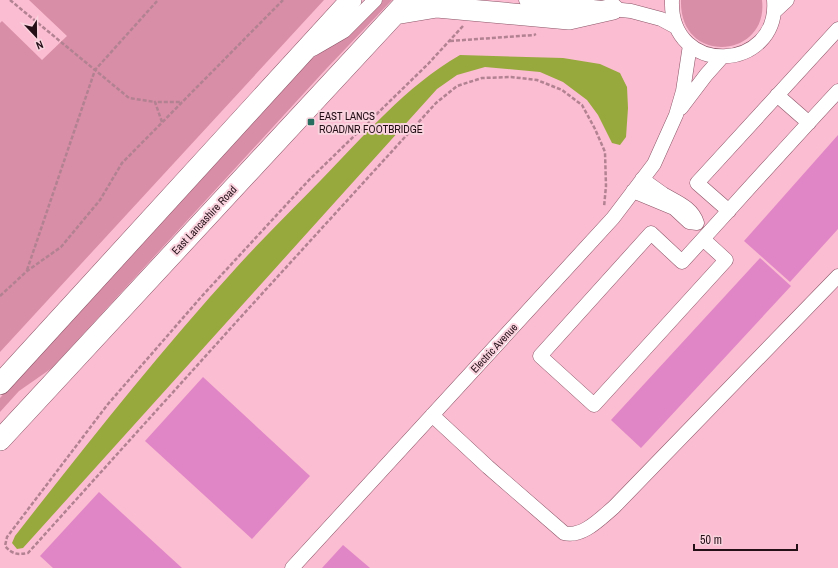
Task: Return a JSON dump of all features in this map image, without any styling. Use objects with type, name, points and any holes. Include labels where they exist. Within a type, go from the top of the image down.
[{"type":"highway","points":[[0,384],[351,0]]},
{"type":"highway","points":[[402,7],[437,7],[569,19],[613,9]]},
{"type":"highway","name":"East Lancashire Road","points":[[0,440],[402,7]]},
{"type":"street","points":[[297,59],[344,31],[375,0]]},
{"type":"street","points":[[526,0],[631,10],[661,19],[676,27]]},
{"type":"street","points":[[672,0],[672,12],[676,27],[682,37],[690,45],[705,54],[722,57],[734,56],[746,51],[756,44],[765,35],[771,24],[774,6],[787,0]]},
{"type":"street","points":[[729,211],[697,183],[838,29]]},
{"type":"street","name":"Electric Avenue","points":[[292,568],[613,218],[654,164],[676,115],[684,84],[690,45]]},
{"type":"street","name":"Electric Avenue","points":[[676,115],[706,75],[722,57]]},
{"type":"street","points":[[642,179],[663,194],[680,202],[695,216],[697,224],[706,236],[726,260],[594,405],[540,356],[651,233],[682,262],[706,236],[729,211],[838,91]]},
{"type":"street","points":[[777,95],[809,123]]},
{"type":"street","points":[[633,191],[674,208],[689,222],[697,224]]},
{"type":"street","points":[[432,415],[488,467],[564,533],[572,535],[592,525],[614,507],[838,276]]},
{"type":"street","points":[[0,425],[60,375]]},
{"type":"path","points":[[10,0],[129,98],[155,102],[182,102]]},
{"type":"path","points":[[27,271],[95,70],[158,0]]},
{"type":"path","points":[[0,296],[27,271],[61,247],[100,200],[122,163],[283,0]]},
{"type":"path","points":[[466,23],[428,64],[309,180],[202,296],[108,404],[7,537],[5,546],[10,552],[19,555],[28,553],[244,313],[431,109],[457,86],[482,78],[511,77],[537,80],[562,90],[582,105],[606,152],[606,186],[604,207]]},
{"type":"path","points":[[450,40],[534,35],[540,31]]},
{"type":"path","points":[[155,102],[162,122]]},
{"type":"shaded area","points":[[29,0],[324,0],[0,352],[0,23],[2,21],[42,60],[67,36]]},
{"type":"shaded area","points":[[383,0],[392,0],[327,68],[52,368],[19,391],[0,412],[0,398],[307,62],[351,32]]},
{"type":"shaded area","points":[[681,0],[762,0],[760,20],[752,34],[739,43],[723,47],[708,45],[694,36],[684,21]]},
{"type":"shaded area","points":[[460,55],[563,58],[600,64],[620,73],[627,87],[628,108],[626,137],[620,145],[612,143],[598,115],[587,100],[563,82],[540,72],[485,67],[457,75],[437,89],[23,548],[17,549],[12,543],[15,536],[96,434],[207,300],[267,235],[386,113],[422,81],[440,67]]},
{"type":"building","points":[[838,135],[838,229],[790,282],[744,241]]},
{"type":"building","points":[[760,258],[791,286],[641,448],[611,420]]},
{"type":"building","points":[[203,377],[310,476],[252,539],[145,441]]},
{"type":"building","points":[[99,492],[182,568],[53,568],[40,556]]},
{"type":"building","points":[[343,545],[370,568],[322,568]]},
{"type":"place","name":"EAST LANCS ROAD/NR FOOTBRIDGE","points":[[311,122]]}]
